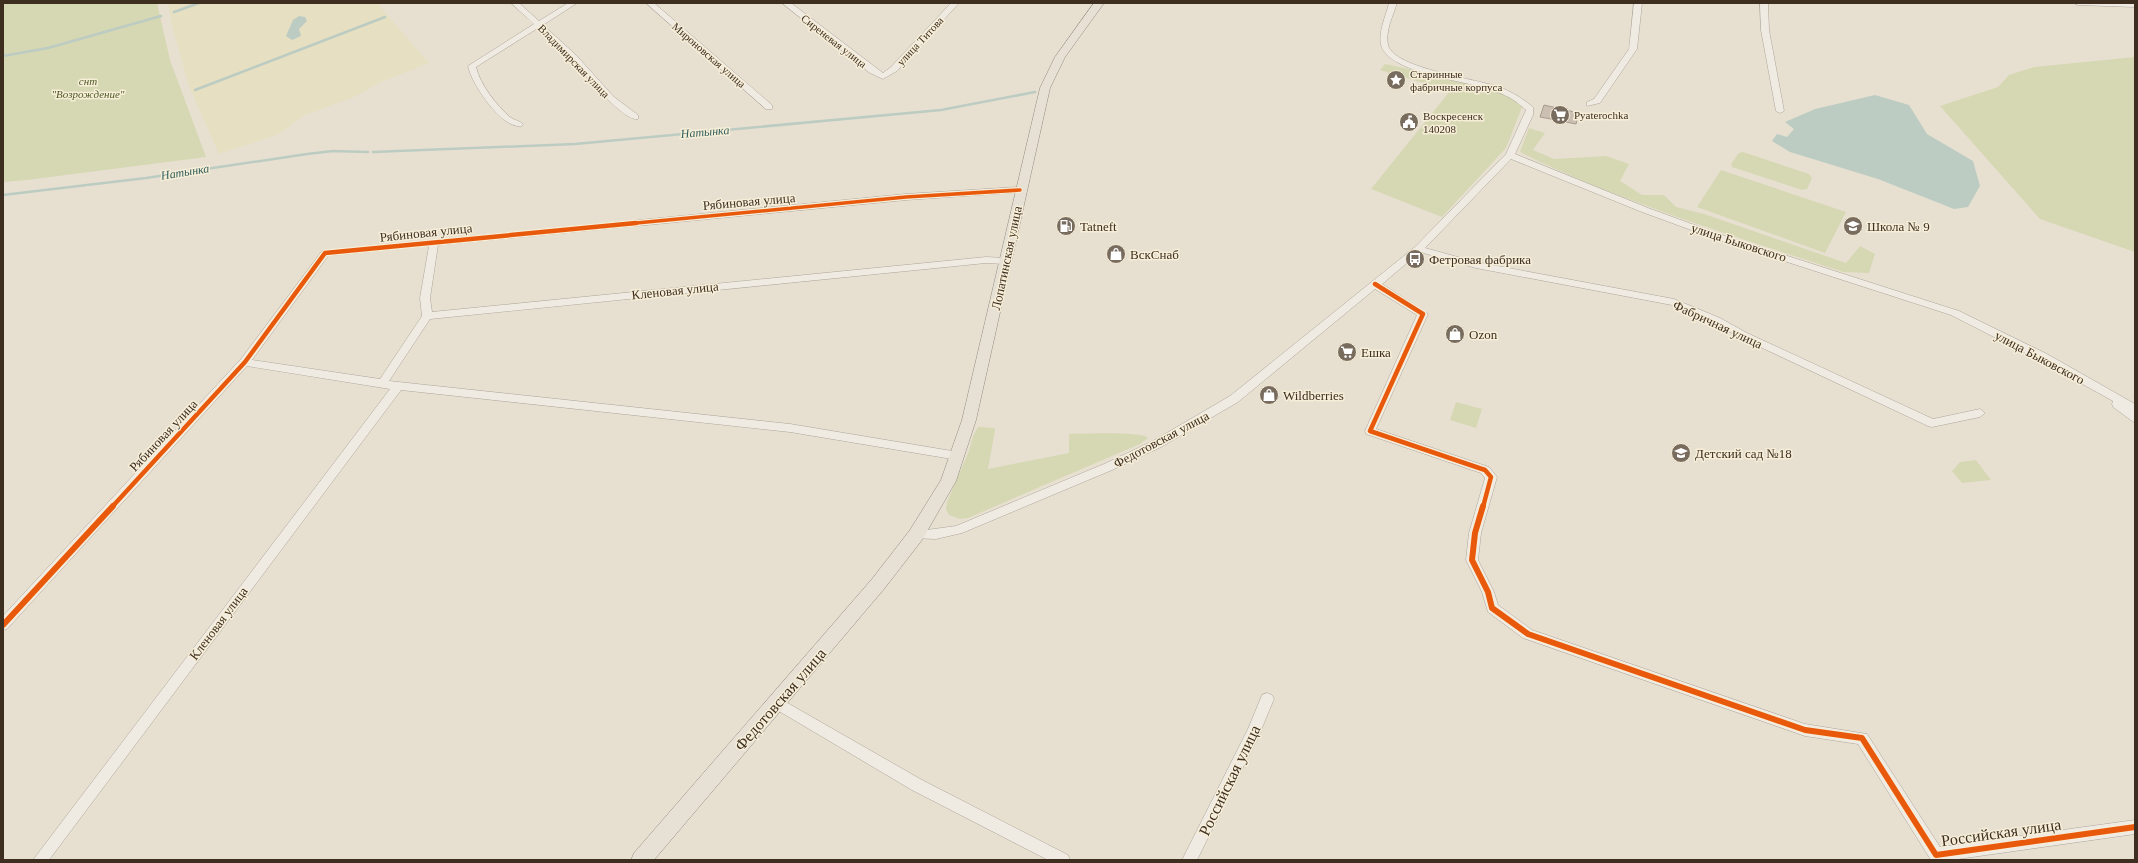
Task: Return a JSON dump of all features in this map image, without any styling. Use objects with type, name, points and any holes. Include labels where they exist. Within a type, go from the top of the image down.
[{"type":"main road","name":"Лопатинская улица","points":[[958,456],[980,376],[1039,108],[1050,76],[1068,44],[1099,3]]},
{"type":"main road","name":"Федотовская улица","points":[[641,860],[874,589],[916,535],[948,481],[958,456]]},
{"type":"street","name":"Владимирская улица","points":[[515,3],[534,22],[540,25],[611,99],[635,117]]},
{"type":"street","points":[[519,124],[508,120],[472,72],[472,66],[540,25],[573,3]]},
{"type":"street","name":"Мироновская улица","points":[[650,3],[769,107]]},
{"type":"street","name":"Сиреневая улица","points":[[786,3],[873,71],[883,77]]},
{"type":"street","name":"улица Титова","points":[[883,77],[894,69],[955,3]]},
{"type":"street","points":[[1375,284],[1418,249],[1510,155],[1529,115],[1530,109],[1525,102],[1504,91],[1411,66],[1390,55],[1385,49],[1384,41],[1393,3]]},
{"type":"street","points":[[1590,104],[1597,101],[1633,49],[1638,3]]},
{"type":"street","points":[[1764,3],[1766,30],[1780,111]]},
{"type":"street","points":[[2078,3],[2135,6]]},
{"type":"street","name":"улица Быковского","points":[[1510,155],[1645,210],[1709,233],[1955,314],[2043,357],[2135,409]]},
{"type":"street","name":"Рябиновая улица","points":[[3,625],[245,362],[324,253],[536,231],[930,195],[1020,190]]},
{"type":"street","points":[[382,384],[427,316],[425,298],[434,242]]},
{"type":"street","name":"Фабричная улица","points":[[1418,249],[1476,265],[1674,302],[1716,320],[1744,335],[1932,423],[1980,413]]},
{"type":"street","name":"Кленовая улица","points":[[427,316],[728,284],[986,260],[1005,261]]},
{"type":"street","name":"Федотовская улица","points":[[916,535],[936,534],[958,530],[1108,467],[1187,428],[1234,399],[1375,284]]},
{"type":"street","name":"Российская улица","points":[[1375,284],[1423,314],[1370,431],[1485,470],[1491,477],[1475,532],[1472,560],[1488,592],[1492,608],[1528,634],[1805,730],[1862,738],[1936,855],[2135,827]]},
{"type":"street","points":[[245,362],[398,386],[790,428],[958,456]]},
{"type":"street","name":"Кленовая улица","points":[[40,860],[398,386]]},
{"type":"street","points":[[2106,393],[2124,411],[2135,419]]},
{"type":"street","name":"Российская улица","points":[[1189,860],[1254,731],[1267,699]]},
{"type":"street","points":[[777,703],[917,785],[1063,860]]},
{"type":"shaded area","points":[[168,3],[377,3],[429,63],[379,83],[356,96],[303,116],[284,131],[274,136],[219,154],[188,84],[172,25]]},
{"type":"shaded area","points":[[299,16],[305,17],[307,21],[299,29],[301,36],[292,40],[286,36],[293,20]]},
{"type":"shaded area","points":[[1875,95],[1909,105],[1927,134],[1973,161],[1980,186],[1968,207],[1954,209],[1878,179],[1790,152],[1772,141],[1777,134],[1787,137],[1794,129],[1785,122],[1815,109]]},
{"type":"green space","name":"снт \"Возрождение\"","points":[[3,3],[157,3],[170,60],[206,157],[3,182]]},
{"type":"green space","points":[[2135,57],[2135,252],[2040,219],[1940,106],[1998,87],[2009,75],[2034,67]]},
{"type":"green space","points":[[1385,64],[1447,77],[1511,95],[1522,107],[1506,148],[1442,217],[1371,189],[1450,91],[1380,70]]},
{"type":"green space","points":[[1529,128],[1545,133],[1533,150],[1554,159],[1606,156],[1629,164],[1620,181],[1642,195],[1664,195],[1676,207],[1704,214],[1846,263],[1860,246],[1875,254],[1869,273],[1843,272],[1679,218],[1598,187],[1520,152]]},
{"type":"green space","points":[[1743,152],[1809,174],[1812,178],[1807,189],[1802,190],[1732,167],[1731,164],[1739,153]]},
{"type":"green space","points":[[1721,170],[1846,212],[1825,253],[1697,207]]},
{"type":"green space","points":[[1456,402],[1482,409],[1476,428],[1450,420]]},
{"type":"green space","points":[[978,427],[994,428],[995,430],[988,469],[1069,453],[1069,434],[1134,434],[1148,438],[1140,444],[968,518],[960,519],[949,515],[946,509],[947,502]]},
{"type":"green space","points":[[1976,460],[1991,480],[1962,483],[1952,471],[1960,462]]},
{"type":"building","name":"Pyaterochka","points":[[1544,105],[1579,113],[1576,124],[1540,117]]},
{"type":"building","name":"Wildberries","points":[[1266,388],[1279,397],[1272,402],[1259,394]]},
{"type":"waterway","points":[[174,12],[199,3]]},
{"type":"waterway","points":[[3,56],[48,48],[161,16]]},
{"type":"waterway","points":[[195,90],[385,17]]},
{"type":"waterway","name":"Натынка","points":[[373,152],[575,144],[941,110],[1035,92]]},
{"type":"waterway","name":"Натынка","points":[[3,195],[146,178],[307,154],[333,151],[368,152]]},
{"type":"cycle path","points":[[3,625],[245,362],[325,253],[906,197],[1020,190]]},
{"type":"cycle path","points":[[1375,284],[1423,314],[1370,431],[1485,470],[1491,477],[1475,533],[1472,560],[1488,592],[1492,608],[1528,634],[1805,730],[1862,738],[1936,855],[2135,827]]},
{"type":"place","name":"Старинные фабричные корпуса","points":[[1396,80]]},
{"type":"place","name":"Pyaterochka","points":[[1560,115]]},
{"type":"place","name":"Воскресенск 140208","points":[[1409,122]]},
{"type":"place","name":"Tatneft","points":[[1066,226]]},
{"type":"place","name":"Школа № 9","points":[[1853,226]]},
{"type":"place","name":"ВскСнаб","points":[[1116,254]]},
{"type":"place","name":"Фетровая фабрика","points":[[1415,259]]},
{"type":"place","name":"Ozon","points":[[1455,334]]},
{"type":"place","name":"Ешка","points":[[1347,352]]},
{"type":"place","name":"Wildberries","points":[[1269,395]]},
{"type":"place","name":"Детский сад №18","points":[[1681,453]]}]
